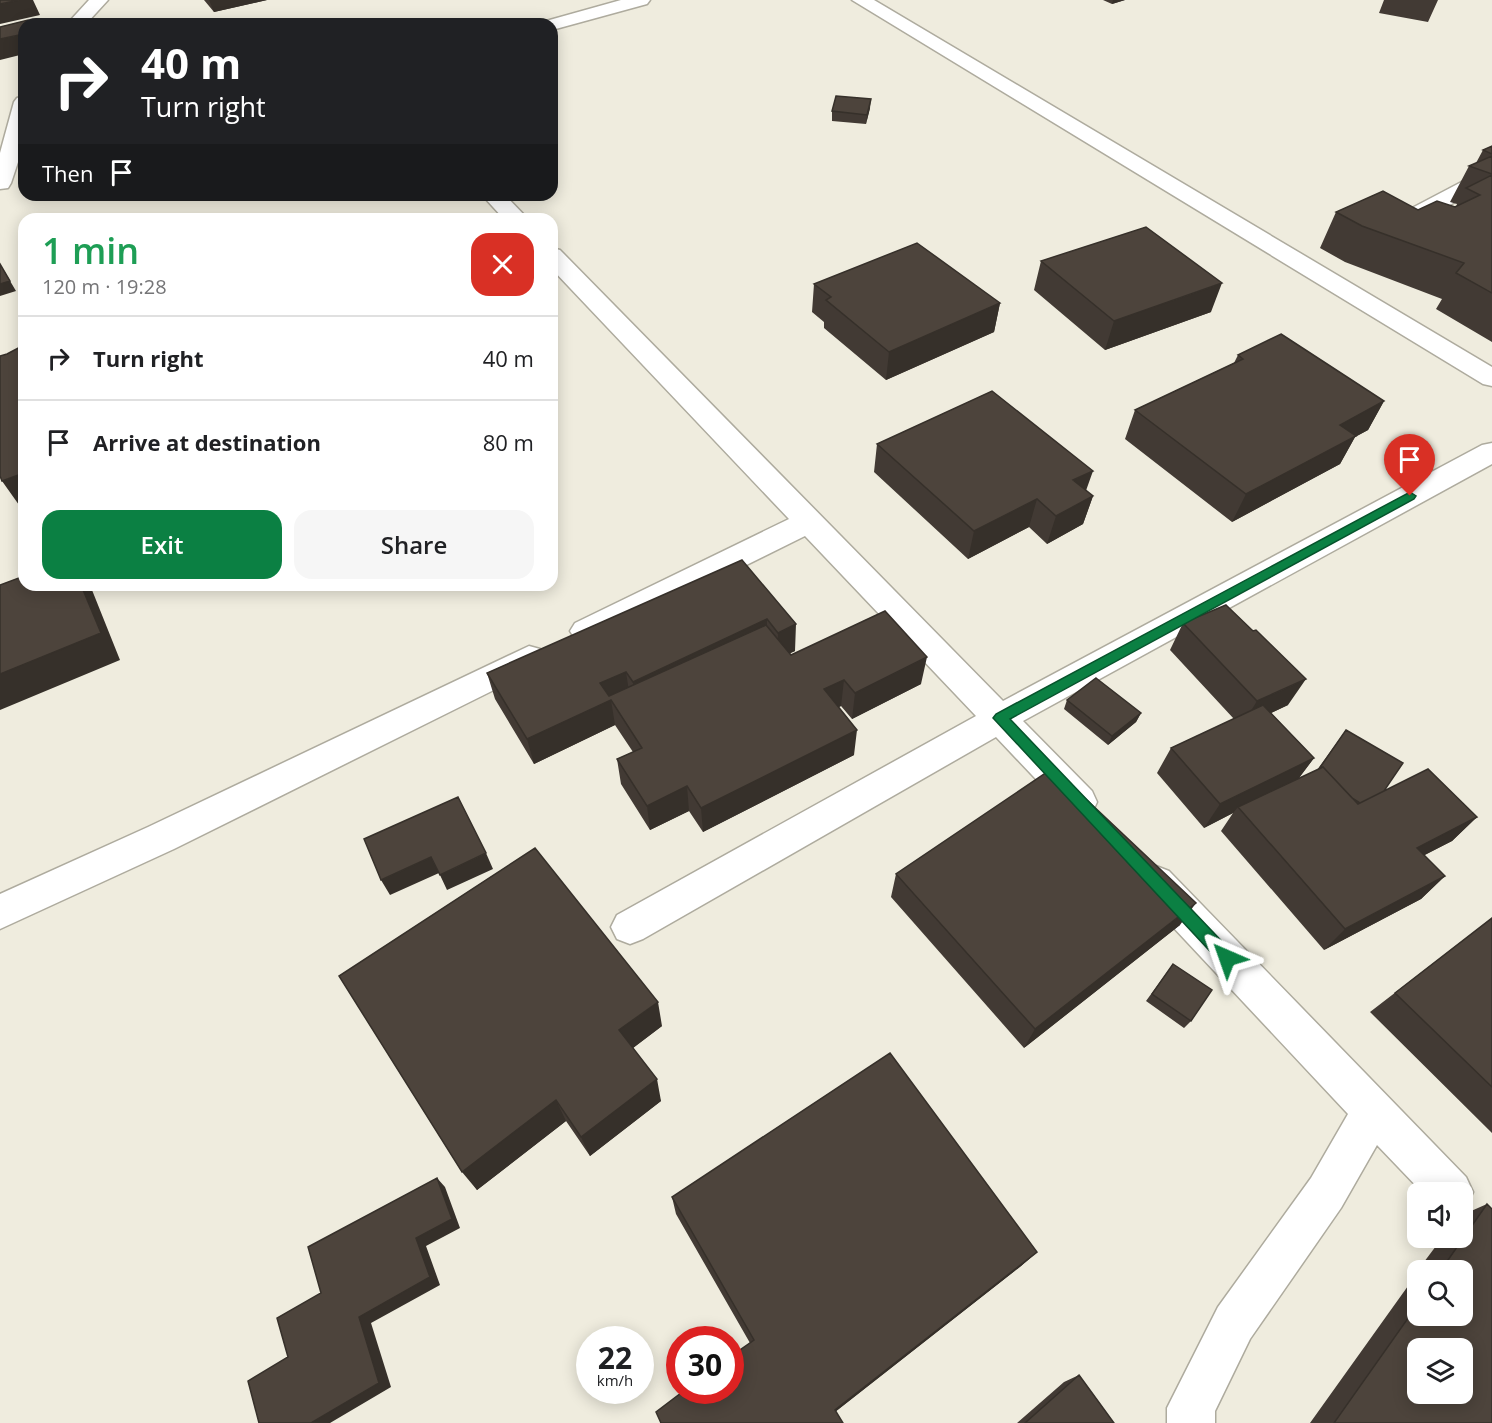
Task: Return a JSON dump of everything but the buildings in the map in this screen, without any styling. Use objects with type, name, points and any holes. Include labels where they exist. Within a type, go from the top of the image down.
[{"type":"street","points":[[82,18],[99,0]]},
{"type":"street","points":[[558,23],[641,0]]},
{"type":"street","points":[[861,0],[1492,378]]},
{"type":"street","points":[[0,183],[16,137],[18,109]]},
{"type":"street","points":[[1391,228],[1492,172]]},
{"type":"street","points":[[499,201],[511,213]]},
{"type":"street","points":[[558,261],[1097,820]]},
{"type":"street","points":[[630,927],[1000,718],[1492,452]]},
{"type":"street","points":[[0,912],[161,838],[808,522]]},
{"type":"street","points":[[1138,863],[1441,1182]]},
{"type":"street","points":[[1191,1423],[1191,1408],[1234,1323],[1326,1193],[1372,1112]]},
{"type":"route","points":[[1227,958],[1000,718],[1410,496]]}]
